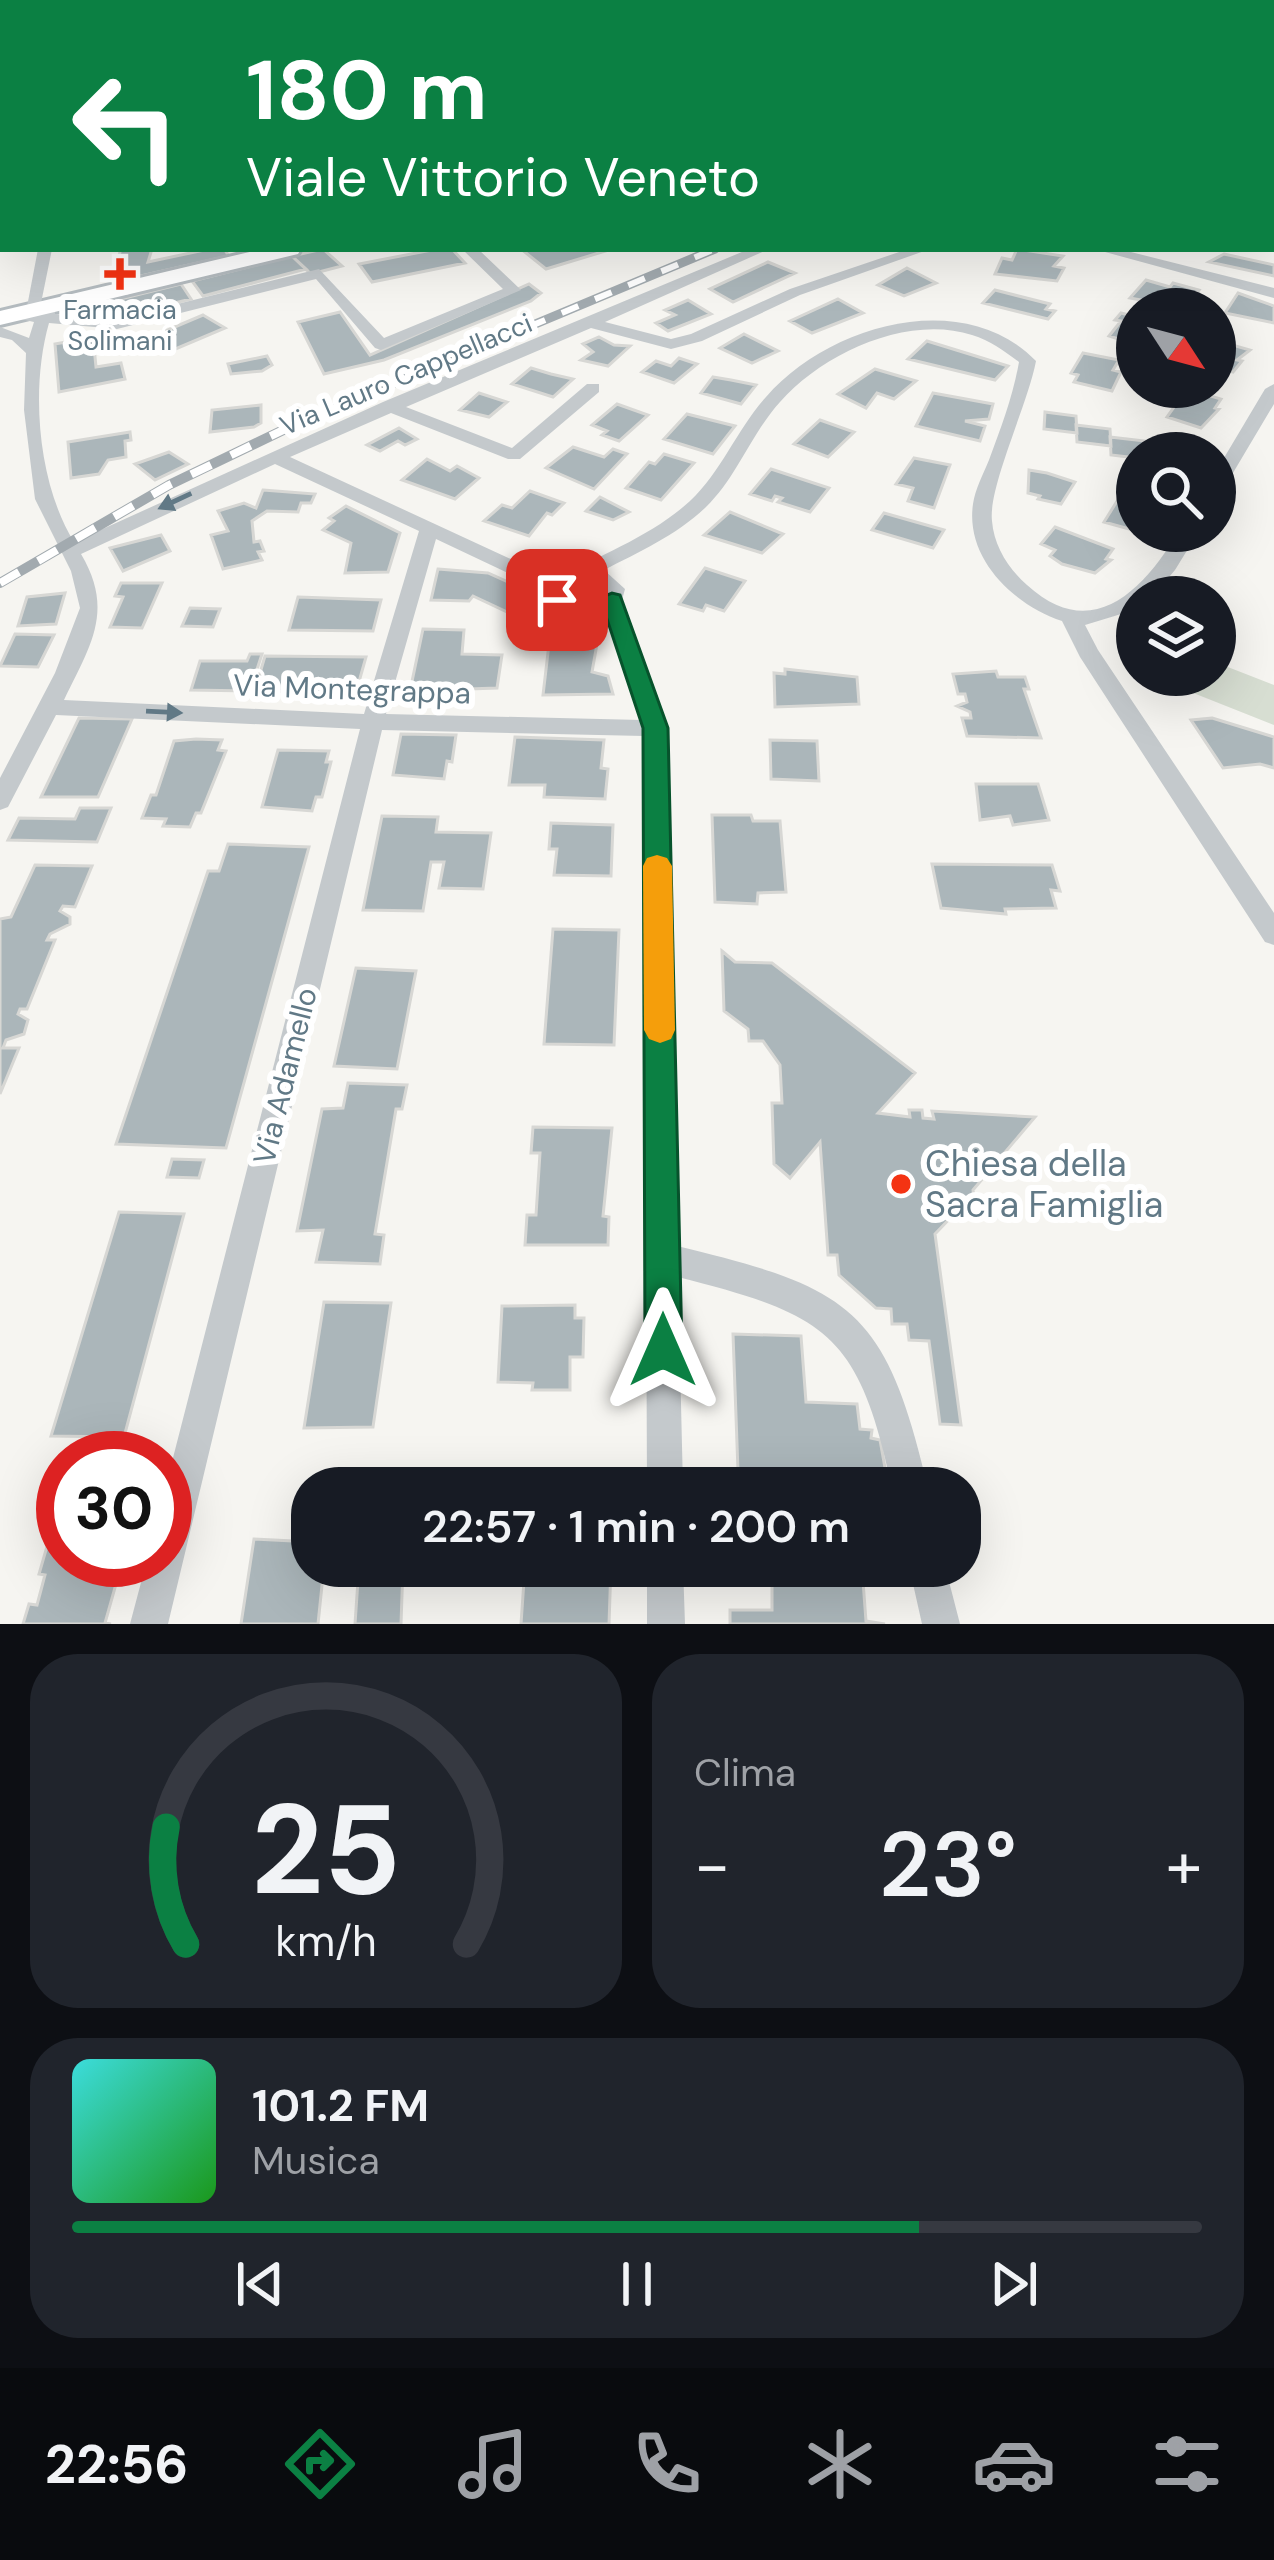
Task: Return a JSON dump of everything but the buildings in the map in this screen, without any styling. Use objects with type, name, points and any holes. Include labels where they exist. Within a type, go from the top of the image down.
[{"type":"street","points":[[32,349],[18,337],[44,252]]},
{"type":"street","points":[[24,317],[278,252]]},
{"type":"street","points":[[24,317],[118,324],[319,274],[381,345],[513,290],[472,252]]},
{"type":"street","name":"Via Lauro Cappellacci","points":[[73,550],[388,406],[595,324],[755,252]]},
{"type":"street","points":[[595,324],[671,344],[696,338],[795,292],[914,252]]},
{"type":"street","points":[[1113,252],[1274,292]]},
{"type":"street","points":[[0,801],[90,609],[73,550],[48,514],[37,440],[32,349],[24,317]]},
{"type":"street","points":[[556,588],[700,503],[784,387],[832,354],[922,322],[961,325],[1010,343],[1028,361],[1022,393],[982,507],[989,546],[1004,575],[1026,597],[1072,620],[1116,611]]},
{"type":"street","points":[[388,406],[514,455],[592,388]]},
{"type":"street","points":[[1236,453],[1274,389]]},
{"type":"street","points":[[279,459],[556,588],[562,605],[588,612],[628,647]]},
{"type":"street","name":"Via Adamello","points":[[149,1624],[373,722],[429,529]]},
{"type":"street","points":[[588,612],[613,595],[647,538]]},
{"type":"street","points":[[1159,576],[1177,552]]},
{"type":"street","points":[[581,574],[598,575],[613,595],[656,728],[665,1467]]},
{"type":"street","points":[[1072,620],[1088,652],[1274,934]]},
{"type":"street","name":"Via Montegrappa","points":[[47,706],[373,722],[656,728]]},
{"type":"street","points":[[662,1258],[764,1284],[837,1321],[867,1360],[898,1435],[905,1467]]},
{"type":"street","points":[[665,1587],[666,1624]]},
{"type":"street","points":[[932,1587],[940,1624]]},
{"type":"shaded area","points":[[1236,670],[1274,685],[1274,725],[1201,696],[1236,696]]},
{"type":"railway","points":[[296,424],[708,252]]},
{"type":"railway","points":[[0,583],[169,485],[302,421]]},
{"type":"slow traffic","points":[[657,866],[660,1030]]},
{"type":"place","name":"Farmacia Solimani","points":[[120,274]]},
{"type":"place","name":"Chiesa della Sacra Famiglia","points":[[901,1184]]},
{"type":"route","points":[[557,600],[569,610],[588,612],[612,600],[656,728],[663,1350]]}]
